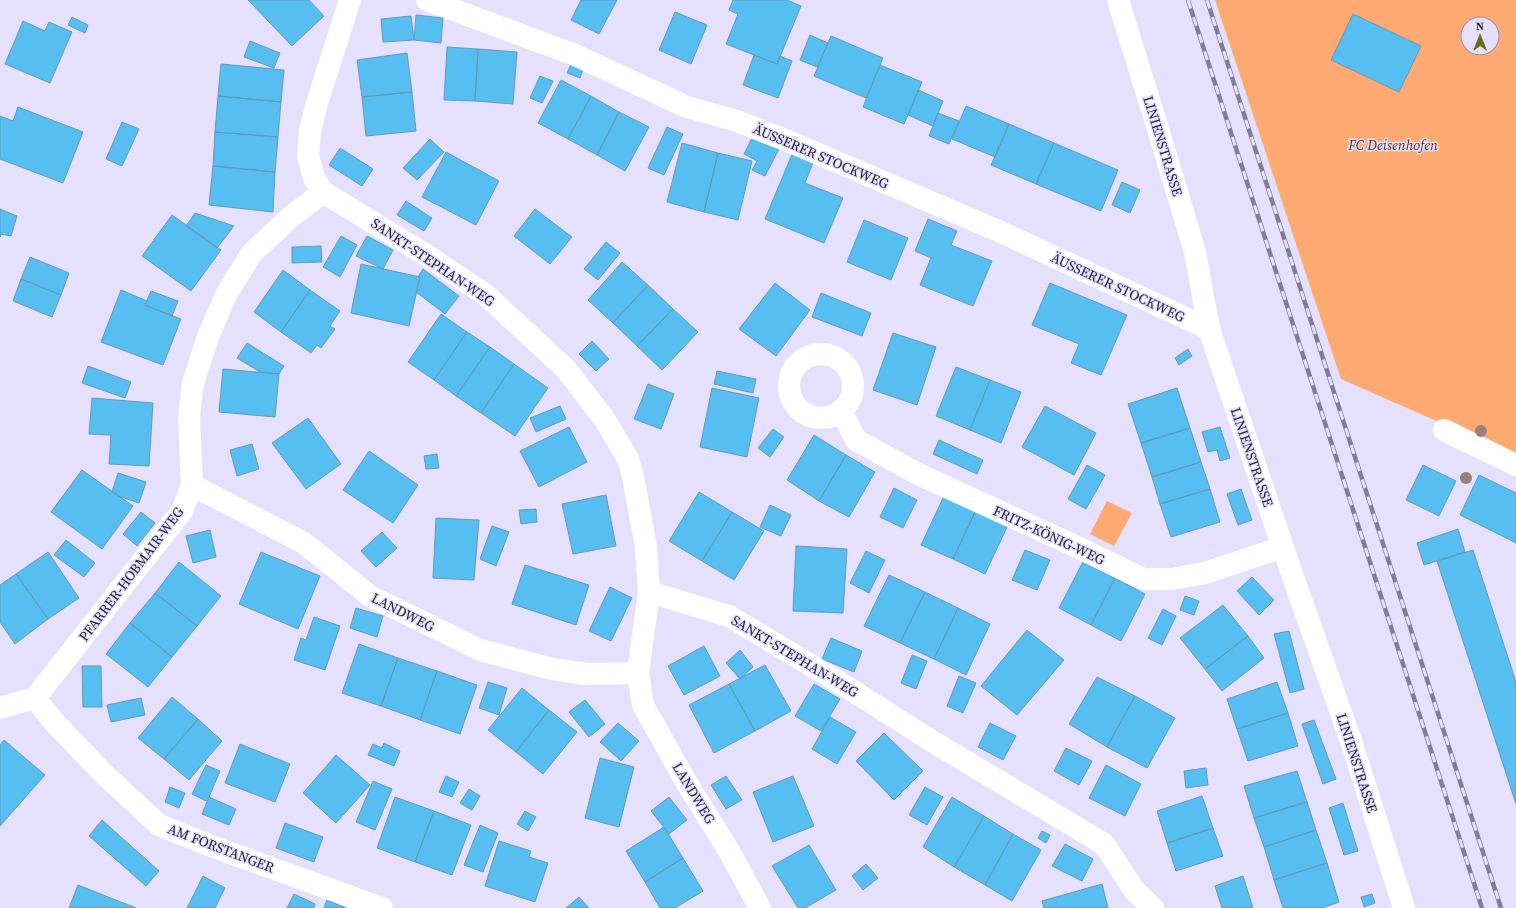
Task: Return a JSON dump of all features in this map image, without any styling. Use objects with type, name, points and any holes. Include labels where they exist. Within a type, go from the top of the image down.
[{"type":"street","points":[[323,192],[314,178],[308,156],[310,131],[317,103],[350,0]]},
{"type":"street","name":"ÄUSSERER STOCKWEG","points":[[426,0],[575,55],[688,107],[734,120],[788,141],[1001,232],[1209,329]]},
{"type":"street","name":"LINIENSTRASSE","points":[[1118,0],[1195,252],[1209,329],[1282,547],[1352,744],[1404,908]]},
{"type":"street","name":"PFARRER-HOBMAIR-WEG","points":[[35,698],[182,511],[192,485],[189,416],[193,383],[208,337],[226,295],[251,254],[292,216],[323,192]]},
{"type":"street","name":"SANKT-STEPHAN-WEG","points":[[323,192],[426,255],[487,296],[566,369],[605,420],[628,459],[633,476],[646,547],[649,592],[729,616],[847,686],[950,753],[1104,844],[1134,890],[1153,908]]},
{"type":"street","name":"FRITZ-KÖNIG-WEG","points":[[841,411],[856,440],[863,444],[918,474],[1143,579],[1172,579],[1205,572],[1282,547]]},
{"type":"street","points":[[1444,430],[1516,465]]},
{"type":"street","name":"LANDWEG","points":[[192,485],[304,543],[370,596],[480,650],[552,669],[587,674],[638,673]]},
{"type":"street","name":"LANDWEG","points":[[649,592],[638,673],[643,705],[685,780],[729,851],[760,908]]},
{"type":"street","points":[[0,708],[35,698]]},
{"type":"street","name":"AM FORSTANGER","points":[[35,698],[54,722],[105,775],[160,825],[211,846],[382,908]]},
{"type":"green space","name":"FC Deisenhofen","points":[[1215,0],[1516,0],[1516,456],[1341,379]]},
{"type":"green space","points":[[1107,501],[1132,513],[1114,546],[1090,534]]},
{"type":"building","points":[[248,0],[309,0],[324,16],[292,46]]},
{"type":"building","points":[[581,0],[617,0],[599,34],[571,20]]},
{"type":"building","points":[[733,0],[787,0],[801,6],[777,64],[726,44],[738,14],[729,10]]},
{"type":"building","points":[[675,12],[707,25],[691,64],[659,50]]},
{"type":"building","points":[[1353,14],[1421,46],[1399,92],[1331,60]]},
{"type":"building","points":[[416,15],[443,18],[441,43],[414,40]]},
{"type":"building","points":[[411,16],[414,40],[383,42],[381,19]]},
{"type":"building","points":[[72,17],[88,25],[85,33],[68,25]]},
{"type":"building","points":[[23,21],[45,31],[49,22],[72,32],[50,83],[5,64]]},
{"type":"building","points":[[810,35],[828,43],[817,67],[800,60]]},
{"type":"building","points":[[831,36],[883,58],[866,98],[814,76]]},
{"type":"building","points":[[250,41],[280,53],[274,68],[244,57]]},
{"type":"building","points":[[447,47],[478,49],[475,101],[444,100]]},
{"type":"building","points":[[478,49],[517,52],[513,104],[475,101]]},
{"type":"building","points":[[407,53],[412,92],[362,97],[357,60]]},
{"type":"building","points":[[754,55],[777,64],[780,56],[792,61],[778,98],[743,85]]},
{"type":"building","points":[[221,64],[284,70],[281,102],[218,96]]},
{"type":"building","points":[[571,64],[583,70],[580,78],[567,73]]},
{"type":"building","points":[[880,65],[922,82],[904,124],[863,107]]},
{"type":"building","points":[[540,76],[553,81],[542,103],[530,98]]},
{"type":"building","points":[[561,80],[591,96],[568,139],[538,123]]},
{"type":"building","points":[[918,90],[943,101],[933,126],[908,115]]},
{"type":"building","points":[[412,92],[416,131],[366,136],[362,97]]},
{"type":"building","points":[[218,96],[281,102],[278,137],[215,132]]},
{"type":"building","points":[[591,96],[619,112],[597,155],[568,139]]},
{"type":"building","points":[[966,106],[1009,124],[995,157],[952,139]]},
{"type":"building","points":[[18,107],[83,132],[63,183],[0,159],[0,116],[13,121]]},
{"type":"building","points":[[619,112],[649,127],[625,171],[597,155]]},
{"type":"building","points":[[938,113],[959,121],[949,144],[929,136]]},
{"type":"building","points":[[122,122],[139,129],[122,166],[106,159]]},
{"type":"building","points":[[1009,124],[1054,143],[1036,184],[991,165]]},
{"type":"building","points":[[667,127],[683,134],[664,175],[648,168]]},
{"type":"building","points":[[215,132],[278,137],[275,172],[213,166]]},
{"type":"building","points":[[753,136],[779,149],[765,176],[752,170],[757,161],[744,154]]},
{"type":"building","points":[[430,139],[444,152],[417,180],[403,168]]},
{"type":"building","points":[[682,143],[718,153],[704,212],[667,202]]},
{"type":"building","points":[[1054,143],[1118,170],[1101,211],[1036,184]]},
{"type":"building","points":[[340,148],[373,169],[362,186],[329,165]]},
{"type":"building","points":[[446,152],[499,181],[476,225],[422,197]]},
{"type":"building","points":[[793,152],[814,160],[805,183],[843,198],[824,243],[765,219]]},
{"type":"building","points":[[718,153],[752,161],[738,220],[704,212]]},
{"type":"building","points":[[213,166],[275,172],[273,212],[209,205]]},
{"type":"building","points":[[1122,182],[1140,190],[1130,213],[1112,205]]},
{"type":"building","points":[[406,201],[432,218],[424,231],[397,215]]},
{"type":"building","points":[[0,209],[17,216],[11,236],[1,234],[0,237]]},
{"type":"building","points":[[535,209],[572,237],[550,264],[514,236]]},
{"type":"building","points":[[195,213],[234,226],[217,248],[186,226]]},
{"type":"building","points":[[172,215],[221,250],[191,291],[142,256]]},
{"type":"building","points":[[928,219],[957,231],[951,245],[992,261],[973,306],[920,285],[931,258],[915,251]]},
{"type":"building","points":[[864,220],[908,238],[891,280],[847,262]]},
{"type":"building","points":[[341,236],[357,245],[340,277],[323,267]]},
{"type":"building","points":[[367,236],[393,250],[383,269],[356,256]]},
{"type":"building","points":[[606,242],[620,253],[598,280],[584,269]]},
{"type":"building","points":[[321,246],[322,262],[292,263],[292,247]]},
{"type":"building","points":[[30,257],[69,273],[61,295],[21,279]]},
{"type":"building","points":[[622,262],[648,285],[613,323],[588,300]]},
{"type":"building","points":[[361,264],[420,277],[409,326],[351,313]]},
{"type":"building","points":[[423,269],[459,296],[445,314],[416,292],[420,277],[418,277]]},
{"type":"building","points":[[283,270],[310,290],[281,332],[254,312]]},
{"type":"building","points":[[21,279],[61,295],[52,317],[13,301]]},
{"type":"building","points":[[775,283],[810,310],[776,356],[739,329]]},
{"type":"building","points":[[1050,283],[1127,315],[1101,375],[1071,363],[1079,344],[1032,325]]},
{"type":"building","points":[[648,285],[673,309],[637,346],[613,323]]},
{"type":"building","points":[[121,290],[147,301],[145,305],[181,319],[163,365],[101,342]]},
{"type":"building","points":[[310,290],[340,311],[330,326],[335,329],[321,348],[317,345],[311,353],[281,332]]},
{"type":"building","points":[[151,291],[178,301],[172,316],[145,305]]},
{"type":"building","points":[[821,293],[871,313],[862,336],[812,317]]},
{"type":"building","points":[[673,309],[698,332],[662,370],[637,346]]},
{"type":"building","points":[[441,314],[467,332],[434,380],[408,362]]},
{"type":"building","points":[[467,332],[490,347],[456,396],[434,380]]},
{"type":"building","points":[[893,333],[936,347],[917,405],[873,390]]},
{"type":"building","points":[[592,341],[609,359],[596,371],[579,354]]},
{"type":"building","points":[[247,343],[284,366],[279,374],[260,372],[237,358]]},
{"type":"building","points":[[490,347],[514,364],[481,413],[456,396]]},
{"type":"building","points":[[1188,349],[1192,356],[1179,365],[1175,358]]},
{"type":"building","points":[[514,364],[548,388],[515,436],[481,413]]},
{"type":"building","points":[[88,366],[131,382],[125,398],[82,383]]},
{"type":"building","points":[[956,367],[990,380],[970,430],[936,416]]},
{"type":"building","points":[[223,369],[279,374],[275,417],[219,412]]},
{"type":"building","points":[[717,371],[756,379],[753,393],[714,384]]},
{"type":"building","points":[[990,380],[1021,392],[1001,443],[970,430]]},
{"type":"building","points":[[648,384],[674,394],[661,429],[634,419]]},
{"type":"building","points":[[712,388],[759,398],[747,457],[700,447]]},
{"type":"building","points":[[1177,388],[1190,428],[1141,443],[1128,404]]},
{"type":"building","points":[[92,398],[153,403],[149,466],[109,464],[111,435],[89,434]]},
{"type":"building","points":[[560,406],[566,419],[536,432],[530,418]]},
{"type":"building","points":[[1045,406],[1096,433],[1074,475],[1022,447]]},
{"type":"building","points":[[308,418],[341,464],[306,489],[272,443]]},
{"type":"building","points":[[569,427],[587,462],[539,487],[520,451]]},
{"type":"building","points":[[1220,427],[1230,458],[1220,461],[1217,450],[1208,452],[1202,432]]},
{"type":"building","points":[[1190,428],[1201,462],[1152,477],[1141,443]]},
{"type":"building","points":[[773,429],[784,437],[770,457],[758,448]]},
{"type":"building","points":[[814,435],[846,455],[819,501],[787,480]]},
{"type":"building","points":[[939,440],[983,460],[977,474],[933,454]]},
{"type":"building","points":[[252,444],[259,469],[237,476],[230,450]]},
{"type":"building","points":[[369,451],[418,485],[393,523],[343,490]]},
{"type":"building","points":[[437,454],[439,468],[426,469],[424,456]]},
{"type":"building","points":[[846,455],[875,472],[849,517],[819,501]]},
{"type":"building","points":[[1201,462],[1210,489],[1160,504],[1152,477]]},
{"type":"building","points":[[1087,465],[1105,475],[1086,509],[1068,499]]},
{"type":"building","points":[[1423,465],[1456,481],[1439,516],[1406,500]]},
{"type":"building","points":[[82,470],[133,506],[102,549],[51,512]]},
{"type":"building","points":[[118,473],[146,482],[139,503],[118,496],[112,492]]},
{"type":"building","points":[[1479,475],[1516,493],[1516,543],[1460,515]]},
{"type":"building","points":[[894,488],[917,500],[903,528],[880,517]]},
{"type":"building","points":[[1210,489],[1220,522],[1171,537],[1160,504]]},
{"type":"building","points":[[1241,489],[1252,520],[1238,525],[1227,494]]},
{"type":"building","points":[[699,492],[732,512],[702,561],[669,541]]},
{"type":"building","points":[[606,495],[616,546],[573,554],[562,504]]},
{"type":"building","points":[[944,496],[976,510],[953,559],[921,545]]},
{"type":"building","points":[[770,505],[791,515],[781,536],[760,527]]},
{"type":"building","points":[[536,509],[537,522],[521,524],[519,510]]},
{"type":"building","points":[[976,510],[1008,525],[985,574],[953,559]]},
{"type":"building","points":[[141,512],[155,523],[137,546],[123,534]]},
{"type":"building","points":[[732,512],[764,531],[734,580],[702,561]]},
{"type":"building","points":[[436,518],[479,520],[474,580],[433,578]]},
{"type":"building","points":[[492,526],[509,532],[496,566],[480,559]]},
{"type":"building","points":[[1458,529],[1465,552],[1424,565],[1417,543]]},
{"type":"building","points":[[210,530],[216,557],[193,563],[186,536]]},
{"type":"building","points":[[382,532],[397,548],[376,567],[361,551]]},
{"type":"building","points":[[66,540],[95,563],[84,577],[54,555]]},
{"type":"building","points":[[796,546],[847,549],[843,613],[793,611]]},
{"type":"building","points":[[1025,550],[1050,560],[1037,590],[1012,580]]},
{"type":"building","points":[[1473,550],[1516,682],[1516,804],[1437,561]]},
{"type":"building","points":[[866,551],[885,560],[869,593],[850,583]]},
{"type":"building","points":[[48,552],[79,598],[48,619],[16,574]]},
{"type":"building","points":[[261,552],[320,576],[298,629],[239,604]]},
{"type":"building","points":[[179,562],[221,596],[197,626],[155,593]]},
{"type":"building","points":[[1083,562],[1115,578],[1091,625],[1059,608]]},
{"type":"building","points":[[525,565],[589,585],[576,625],[512,604]]},
{"type":"building","points":[[16,574],[48,619],[15,644],[0,622],[0,585]]},
{"type":"building","points":[[889,575],[925,592],[900,643],[864,626]]},
{"type":"building","points":[[1252,577],[1274,600],[1259,615],[1237,591]]},
{"type":"building","points":[[1115,578],[1145,594],[1121,641],[1091,625]]},
{"type":"building","points":[[610,587],[632,598],[611,641],[589,631]]},
{"type":"building","points":[[925,592],[958,608],[934,659],[900,643]]},
{"type":"building","points":[[155,593],[197,626],[172,657],[130,623]]},
{"type":"building","points":[[1185,596],[1199,601],[1194,615],[1180,610]]},
{"type":"building","points":[[1223,605],[1248,636],[1205,669],[1180,638]]},
{"type":"building","points":[[356,608],[383,616],[377,637],[350,628]]},
{"type":"building","points":[[958,608],[990,624],[966,675],[934,659]]},
{"type":"building","points":[[1163,609],[1176,616],[1162,645],[1148,638]]},
{"type":"building","points":[[314,617],[340,626],[325,670],[294,660],[301,638],[306,640]]},
{"type":"building","points":[[130,623],[172,657],[148,687],[106,654]]},
{"type":"building","points":[[1027,630],[1064,660],[1017,715],[981,686]]},
{"type":"building","points":[[1289,631],[1304,689],[1290,693],[1274,634]]},
{"type":"building","points":[[1248,636],[1264,658],[1222,691],[1205,669]]},
{"type":"building","points":[[831,638],[862,651],[854,672],[822,659]]},
{"type":"building","points":[[359,644],[398,658],[381,706],[342,693]]},
{"type":"building","points":[[704,646],[720,676],[684,695],[668,666]]},
{"type":"building","points":[[740,650],[753,667],[740,679],[726,663]]},
{"type":"building","points":[[912,655],[927,661],[916,689],[901,683]]},
{"type":"building","points":[[398,658],[437,671],[420,720],[381,706]]},
{"type":"building","points":[[765,665],[791,711],[755,731],[729,684]]},
{"type":"building","points":[[82,666],[101,666],[102,707],[83,707]]},
{"type":"building","points":[[437,671],[477,685],[460,734],[420,720]]},
{"type":"building","points":[[959,676],[976,683],[963,713],[947,706]]},
{"type":"building","points":[[1097,677],[1135,696],[1107,747],[1069,724]]},
{"type":"building","points":[[488,682],[507,688],[499,715],[479,708]]},
{"type":"building","points":[[1277,682],[1288,713],[1237,729],[1227,699]]},
{"type":"building","points":[[729,684],[755,731],[714,753],[689,705]]},
{"type":"building","points":[[814,684],[840,699],[821,731],[795,716]]},
{"type":"building","points":[[522,688],[549,710],[516,752],[488,730]]},
{"type":"building","points":[[1135,696],[1175,718],[1147,768],[1107,747]]},
{"type":"building","points":[[172,697],[198,719],[164,759],[138,738]]},
{"type":"building","points":[[141,698],[145,715],[111,722],[107,705]]},
{"type":"building","points":[[585,700],[605,724],[589,737],[569,712]]},
{"type":"building","points":[[549,710],[577,732],[543,774],[516,752]]},
{"type":"building","points":[[1288,713],[1298,746],[1248,761],[1237,729]]},
{"type":"building","points":[[830,717],[856,732],[837,764],[812,749]]},
{"type":"building","points":[[198,719],[222,741],[189,780],[164,759]]},
{"type":"building","points":[[1314,720],[1336,779],[1323,784],[1302,724]]},
{"type":"building","points":[[618,723],[639,741],[621,761],[600,742]]},
{"type":"building","points":[[990,723],[1016,736],[1003,760],[978,747]]},
{"type":"building","points":[[884,733],[923,771],[894,800],[856,761]]},
{"type":"building","points":[[4,740],[45,775],[0,826],[0,745]]},
{"type":"building","points":[[384,743],[400,751],[394,766],[368,755],[373,744],[382,748]]},
{"type":"building","points":[[240,744],[290,764],[275,802],[225,783]]},
{"type":"building","points":[[1066,748],[1092,761],[1079,785],[1054,771]]},
{"type":"building","points":[[336,755],[370,785],[336,823],[303,793]]},
{"type":"building","points":[[600,758],[634,767],[619,827],[585,818]]},
{"type":"building","points":[[206,765],[220,771],[206,801],[192,794]]},
{"type":"building","points":[[1106,765],[1141,784],[1125,816],[1089,798]]},
{"type":"building","points":[[1206,768],[1208,785],[1186,788],[1184,771]]},
{"type":"building","points":[[1297,771],[1307,802],[1254,818],[1244,786]]},
{"type":"building","points":[[446,776],[459,782],[452,797],[439,792]]},
{"type":"building","points":[[726,776],[742,800],[726,809],[711,785]]},
{"type":"building","points":[[793,776],[814,826],[773,842],[753,792]]},
{"type":"building","points":[[373,781],[392,789],[375,830],[356,822]]},
{"type":"building","points":[[170,787],[185,793],[179,808],[165,802]]},
{"type":"building","points":[[925,787],[943,797],[927,825],[909,815]]},
{"type":"building","points":[[469,789],[480,796],[472,810],[460,803]]},
{"type":"building","points":[[1202,796],[1213,828],[1167,843],[1157,811]]},
{"type":"building","points":[[209,797],[236,809],[229,825],[202,814]]},
{"type":"building","points":[[395,797],[434,811],[415,862],[377,848]]},
{"type":"building","points":[[669,797],[687,820],[669,834],[651,811]]},
{"type":"building","points":[[952,797],[984,816],[954,867],[923,847]]},
{"type":"building","points":[[1307,802],[1316,830],[1264,847],[1254,818]]},
{"type":"building","points":[[1343,803],[1358,851],[1344,855],[1329,808]]},
{"type":"building","points":[[434,811],[471,825],[452,875],[415,862]]},
{"type":"building","points":[[525,811],[536,817],[528,831],[517,824]]},
{"type":"building","points":[[984,816],[1013,834],[985,885],[954,867]]},
{"type":"building","points":[[102,820],[159,871],[146,886],[89,836]]},
{"type":"building","points":[[285,823],[323,837],[314,862],[276,848]]},
{"type":"building","points":[[480,825],[498,833],[483,872],[464,865]]},
{"type":"building","points":[[664,827],[683,858],[645,882],[626,851]]},
{"type":"building","points":[[1213,828],[1223,856],[1176,871],[1167,843]]},
{"type":"building","points":[[1316,830],[1327,863],[1274,880],[1264,847]]},
{"type":"building","points":[[1042,831],[1050,835],[1046,843],[1038,838]]},
{"type":"building","points":[[1013,834],[1041,850],[1012,901],[985,885]]},
{"type":"building","points":[[499,841],[531,851],[529,857],[548,863],[535,902],[485,886]]},
{"type":"building","points":[[1065,844],[1093,859],[1082,881],[1052,866]]},
{"type":"building","points":[[809,845],[836,890],[805,908],[798,908],[772,866]]},
{"type":"building","points":[[683,858],[703,891],[675,908],[660,908],[645,882]]},
{"type":"building","points":[[1327,863],[1339,902],[1322,908],[1283,908],[1274,880]]},
{"type":"building","points":[[866,864],[878,878],[863,890],[852,876]]},
{"type":"building","points":[[203,876],[225,888],[215,908],[187,908]]},
{"type":"building","points":[[1243,876],[1253,908],[1222,908],[1215,886]]},
{"type":"building","points":[[1102,884],[1108,908],[1044,908],[1042,901]]},
{"type":"building","points":[[78,885],[136,908],[69,908]]},
{"type":"building","points":[[294,894],[315,904],[314,908],[287,908]]},
{"type":"building","points":[[1372,894],[1375,903],[1364,907],[1361,897]]},
{"type":"building","points":[[579,897],[589,908],[566,908]]},
{"type":"building","points":[[327,900],[346,908],[324,908]]},
{"type":"railway","points":[[1188,0],[1482,908]]},
{"type":"railway","points":[[1207,0],[1501,908]]}]
